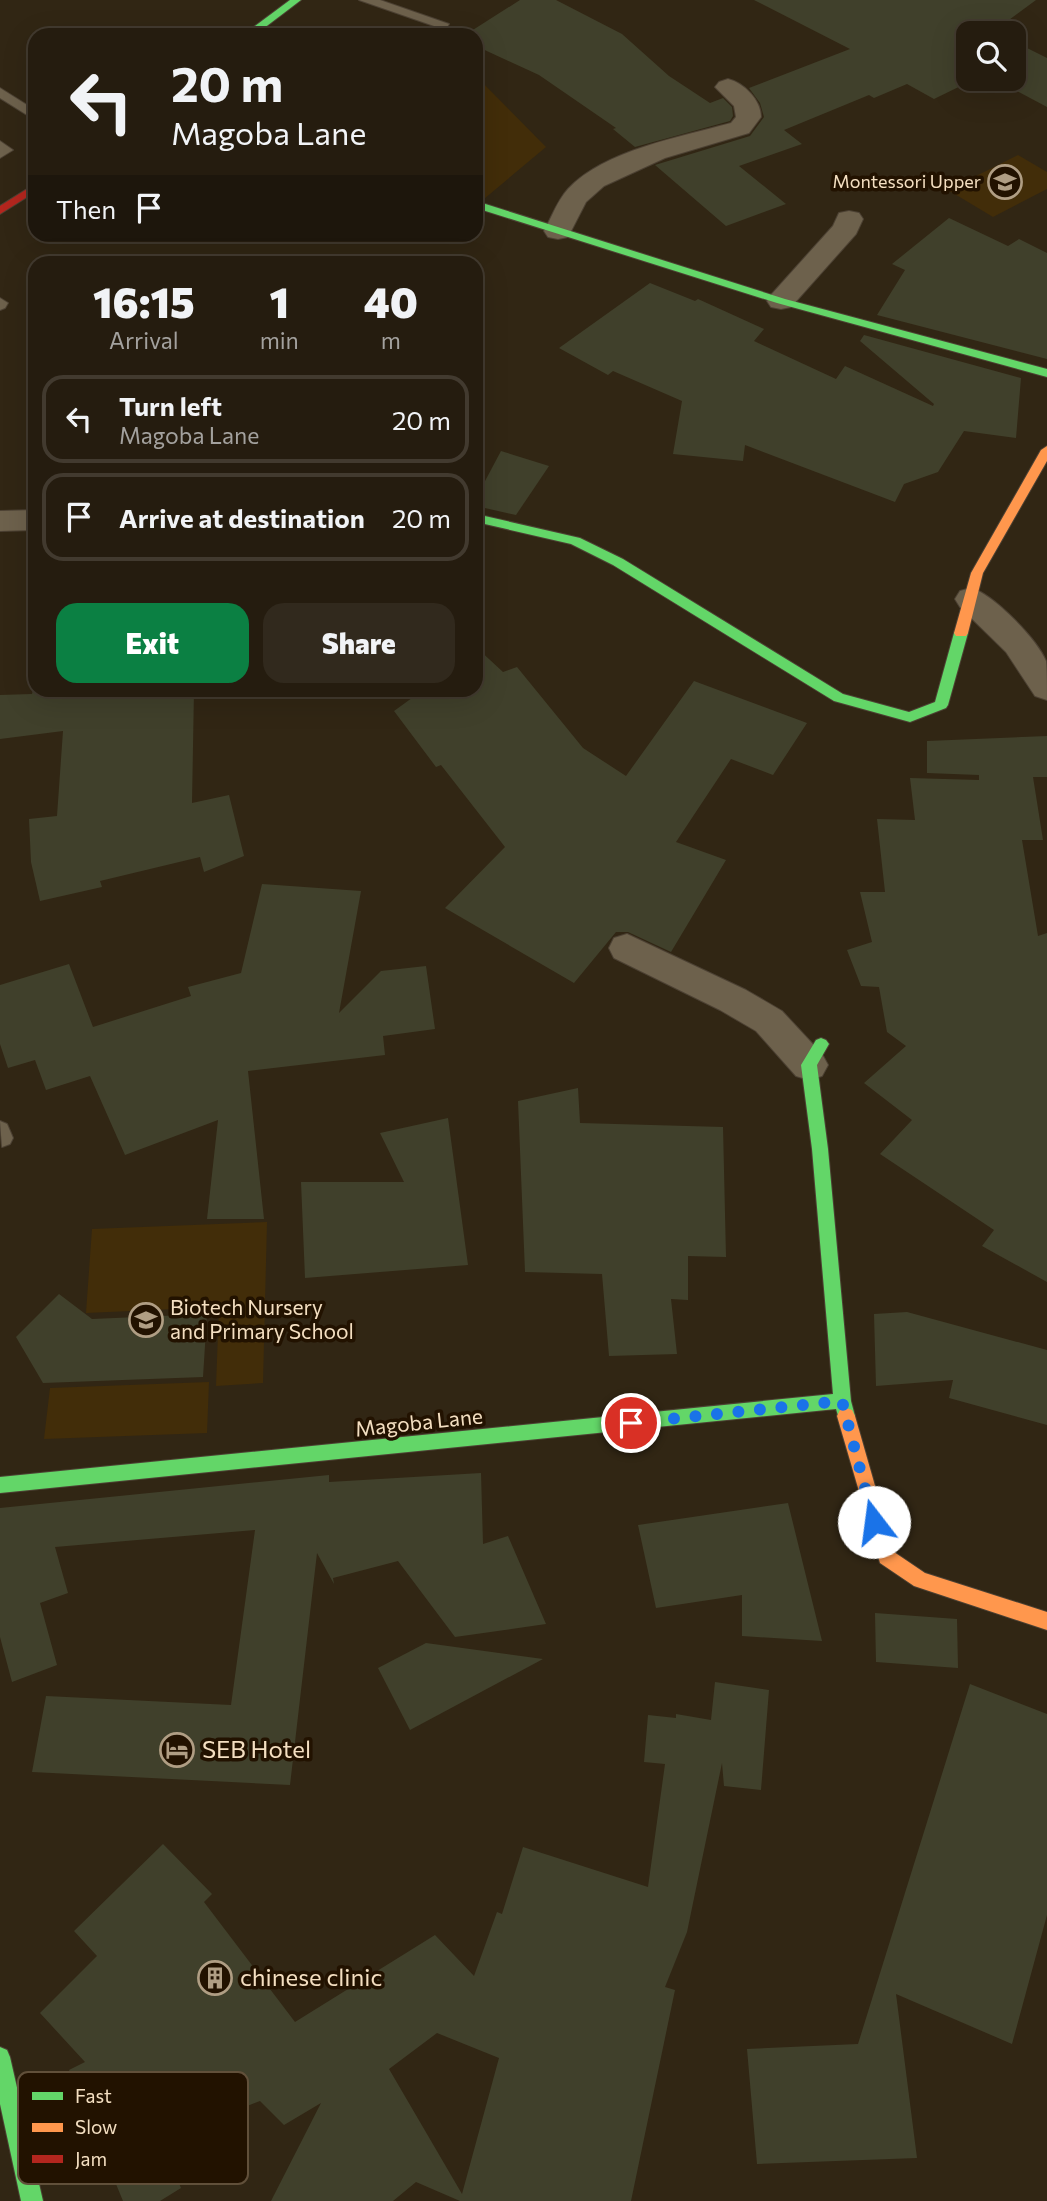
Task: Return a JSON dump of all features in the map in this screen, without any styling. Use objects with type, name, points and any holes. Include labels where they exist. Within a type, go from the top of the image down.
[{"type":"street","points":[[258,28],[296,0]]},
{"type":"street","points":[[558,231],[578,194],[604,175],[633,162],[740,128],[747,123],[750,116],[748,105],[728,87]]},
{"type":"street","points":[[0,211],[28,192]]},
{"type":"street","points":[[483,206],[781,301],[1047,373]]},
{"type":"street","points":[[781,301],[846,228],[849,219]]},
{"type":"street","points":[[483,521],[575,541],[618,562],[839,698],[911,717],[941,705],[977,573],[1047,450]]},
{"type":"street","points":[[0,521],[28,520]]},
{"type":"street","points":[[971,599],[1018,644],[1047,688]]},
{"type":"street","points":[[627,948],[733,1000],[769,1021],[815,1055],[820,1149],[842,1401],[886,1557],[920,1580],[1047,1621]]},
{"type":"street","name":"Magoba Lane","points":[[0,1485],[842,1401]]},
{"type":"street","points":[[0,2057],[18,2138]]},
{"type":"lane","points":[[366,0],[442,24]]},
{"type":"lane","points":[[0,92],[28,111]]},
{"type":"lane","points":[[0,145],[6,150],[0,154]]},
{"type":"shaded area","points":[[483,83],[546,147],[483,199]]},
{"type":"shaded area","name":"Montessori Upper","points":[[1018,155],[1047,172],[1047,189],[993,217],[948,190]]},
{"type":"shaded area","points":[[267,1222],[263,1383],[216,1386],[219,1307],[86,1313],[92,1229]]},
{"type":"shaded area","points":[[209,1382],[207,1433],[44,1439],[50,1388]]},
{"type":"building","points":[[520,0],[556,0],[622,34],[669,76],[710,103],[723,98],[732,107],[733,116],[730,121],[635,147],[613,129],[616,128],[539,75],[483,49],[483,28],[476,28]]},
{"type":"building","points":[[754,0],[1036,0],[1008,21],[956,21],[956,88],[934,99],[907,84],[874,98],[869,95],[784,130],[802,144],[739,166],[786,204],[726,226],[655,165],[750,136],[764,117],[760,103],[749,88],[850,49]]},
{"type":"building","points":[[1026,48],[1047,58],[1047,107],[1017,91],[1026,91]]},
{"type":"building","points":[[949,218],[1008,246],[1019,239],[1047,253],[1047,359],[877,315],[905,270],[892,264]]},
{"type":"building","points":[[650,283],[695,301],[698,299],[764,329],[754,341],[836,379],[845,366],[933,406],[934,404],[860,341],[864,335],[1021,378],[1016,438],[964,431],[938,472],[904,484],[895,502],[745,445],[743,461],[673,454],[682,401],[613,371],[608,375],[559,348]]},
{"type":"building","points":[[501,451],[549,466],[516,515],[483,508],[483,485]]},
{"type":"building","points":[[483,653],[503,672],[517,667],[583,748],[626,776],[694,681],[807,723],[773,775],[731,759],[676,842],[726,860],[671,952],[628,932],[616,932],[574,983],[445,908],[505,847],[441,765],[436,767],[394,711],[413,697],[483,697]]},
{"type":"building","points":[[0,695],[194,697],[192,803],[229,795],[244,856],[204,872],[200,857],[100,881],[102,887],[40,901],[31,862],[29,819],[57,816],[63,731],[0,739]]},
{"type":"building","points":[[1047,736],[1047,777],[1033,777],[1043,840],[1022,840],[1038,936],[1047,933],[1047,1282],[982,1246],[994,1230],[880,1154],[912,1120],[864,1083],[906,1046],[887,1032],[879,987],[861,986],[847,950],[872,942],[860,892],[885,892],[877,819],[915,820],[910,778],[979,780],[979,775],[927,773],[927,741]]},
{"type":"building","points":[[262,884],[361,891],[339,1013],[381,971],[426,966],[435,1029],[383,1036],[385,1055],[248,1071],[264,1219],[207,1219],[218,1120],[125,1155],[90,1076],[46,1090],[35,1060],[8,1068],[0,1044],[0,985],[69,964],[93,1027],[191,996],[188,987],[241,973]]},
{"type":"building","points":[[578,1088],[580,1123],[723,1127],[726,1257],[688,1256],[688,1300],[671,1299],[677,1354],[609,1356],[602,1274],[525,1272],[518,1101]]},
{"type":"building","points":[[448,1118],[468,1265],[305,1278],[301,1182],[404,1182],[380,1133]]},
{"type":"building","points":[[59,1294],[92,1319],[207,1314],[203,1377],[43,1383],[16,1337]]},
{"type":"building","points":[[907,1312],[1047,1350],[1047,1425],[949,1398],[953,1380],[876,1386],[874,1314]]},
{"type":"building","points":[[481,1473],[483,1544],[508,1536],[546,1624],[455,1637],[398,1561],[333,1578],[334,1584],[317,1553],[290,1785],[32,1772],[46,1696],[231,1705],[255,1530],[55,1547],[68,1593],[40,1603],[57,1665],[12,1682],[0,1637],[0,1508],[329,1475],[329,1482]]},
{"type":"building","points":[[788,1503],[822,1641],[742,1636],[742,1595],[656,1608],[638,1525]]},
{"type":"building","points":[[875,1613],[957,1619],[958,1668],[876,1662]]},
{"type":"building","points":[[426,1643],[543,1659],[410,1730],[378,1668]]},
{"type":"building","points":[[715,1682],[769,1690],[761,1790],[724,1786],[722,1763],[687,1932],[665,1987],[675,1990],[631,2201],[460,2201],[416,2182],[393,2201],[271,2201],[321,2103],[284,2125],[260,2101],[248,2106],[248,2072],[70,2072],[69,2070],[85,2062],[40,2013],[97,1956],[74,1931],[163,1844],[212,1894],[204,1902],[295,2022],[435,1935],[474,1976],[497,1912],[502,1914],[523,1847],[648,1887],[665,1764],[644,1762],[648,1715],[676,1718],[676,1714],[711,1720]],"holes":[[[437,2033],[499,2058],[462,2194],[389,2069]]]},
{"type":"building","points":[[970,1684],[1047,1714],[1047,1915],[1012,2044],[896,1994],[917,2158],[757,2164],[747,2049],[858,2044]]},
{"type":"building","points":[[116,2184],[179,2184],[181,2188],[160,2201],[123,2201]]},
{"type":"traffic: fast","points":[[258,28],[296,0]]},
{"type":"traffic: fast","points":[[483,206],[781,301],[1047,373]]},
{"type":"traffic: fast","points":[[483,520],[575,541],[618,562],[839,698],[910,717],[941,705],[961,633]]},
{"type":"traffic: fast","points":[[821,1044],[809,1065],[820,1149],[842,1401]]},
{"type":"traffic: fast","points":[[0,1485],[842,1401],[846,1416]]},
{"type":"traffic: fast","points":[[0,2057],[18,2138]]},
{"type":"traffic: fast","points":[[28,2184],[32,2201]]},
{"type":"traffic: slow","points":[[961,633],[977,573],[1047,450]]},
{"type":"traffic: slow","points":[[846,1416],[886,1557],[920,1580],[1047,1621]]},
{"type":"traffic: jam","points":[[0,211],[28,192]]},
{"type":"place","name":"Montessori Upper","points":[[1005,182]]},
{"type":"place","name":"Biotech Nursery and Primary School","points":[[146,1320]]},
{"type":"place","name":"SEB Hotel","points":[[177,1750]]},
{"type":"place","name":"chinese clinic","points":[[215,1978]]},
{"type":"route","points":[[631,1423],[842,1401],[874,1522]]}]
